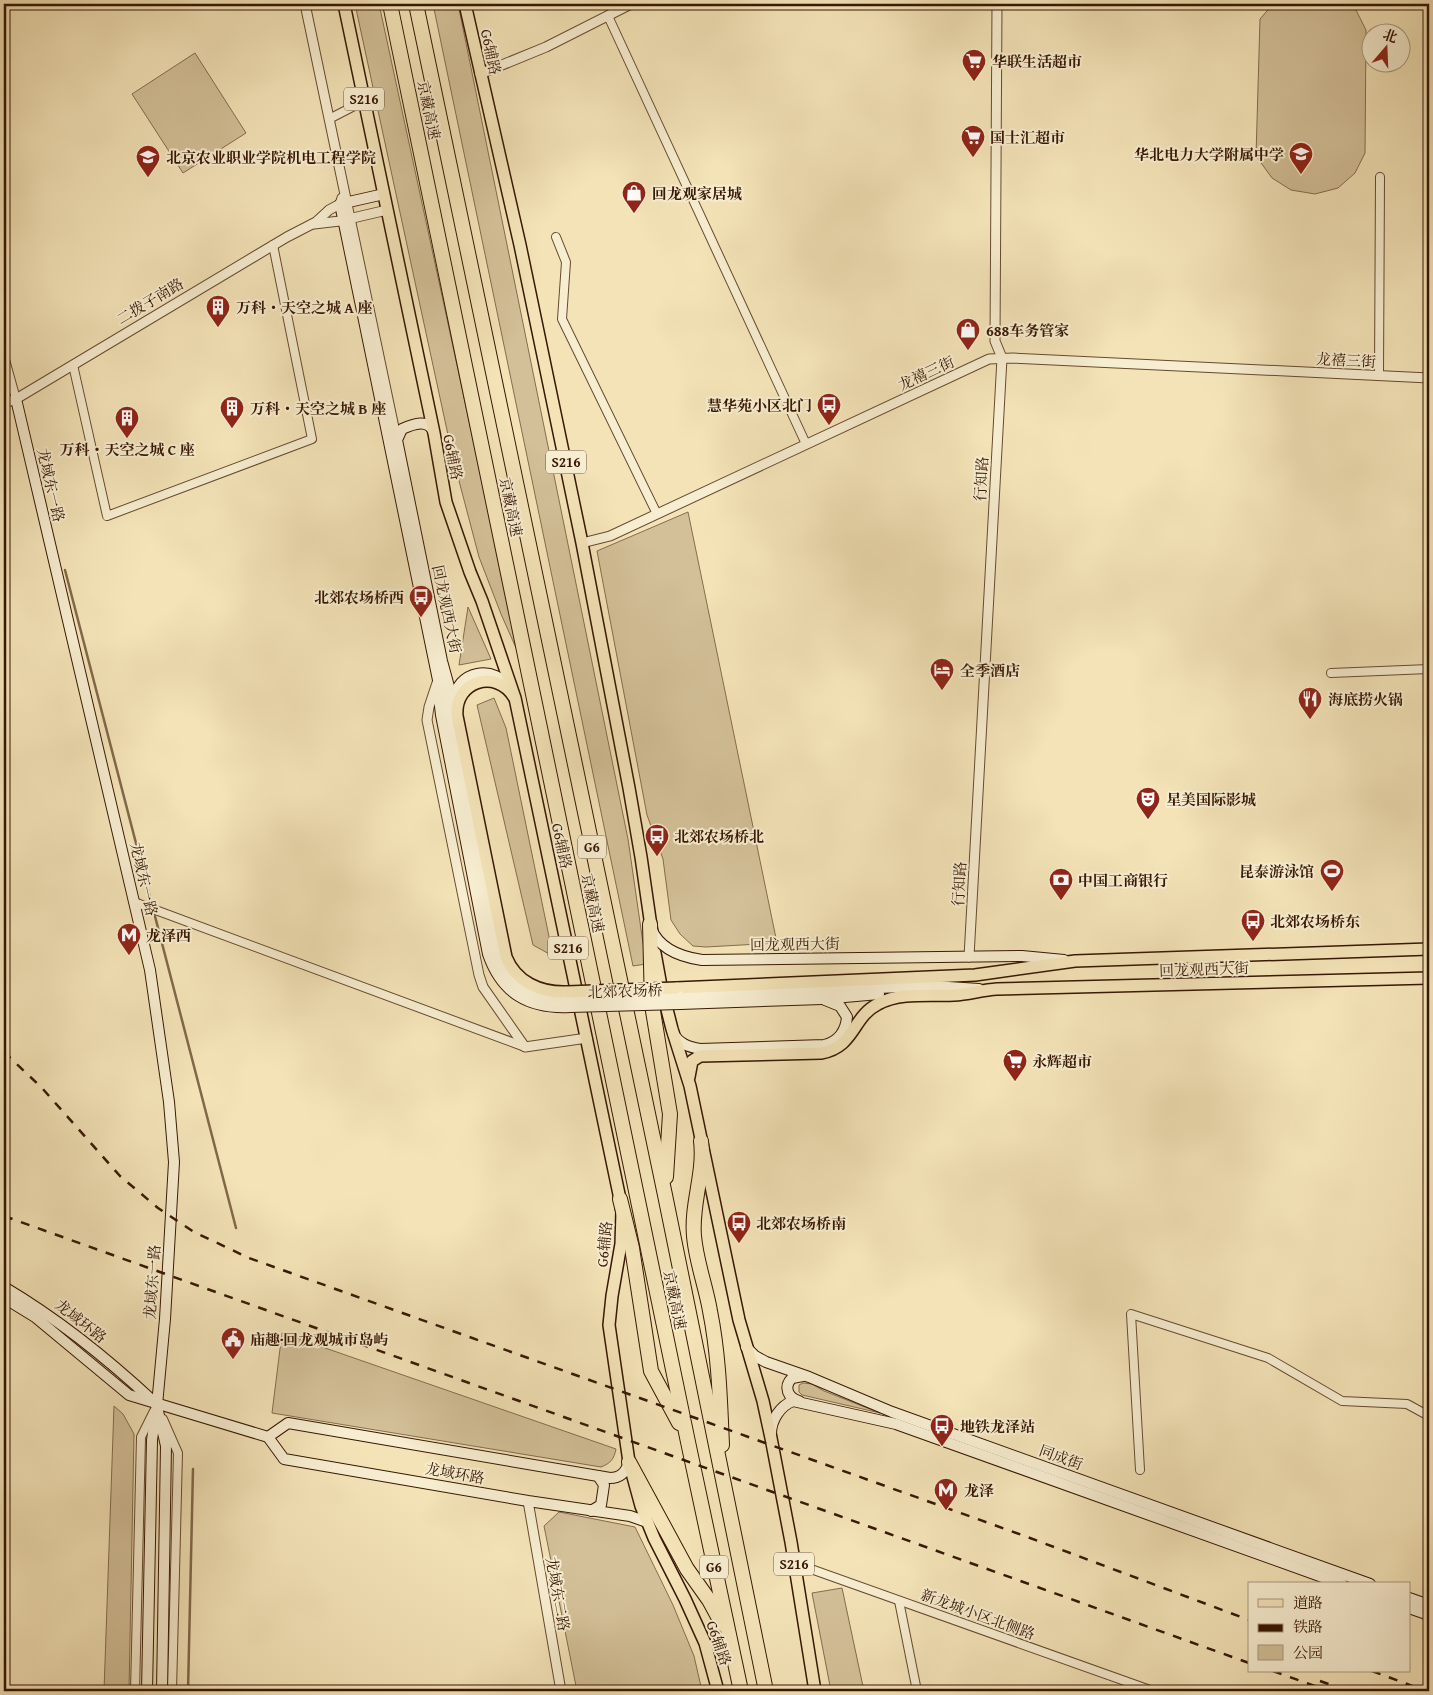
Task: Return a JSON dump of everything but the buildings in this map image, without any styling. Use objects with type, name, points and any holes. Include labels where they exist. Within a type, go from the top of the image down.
[{"type":"highway","name":"京藏高速","points":[[390,4],[741,1691]]},
{"type":"highway","name":"京藏高速","points":[[416,4],[665,1195],[766,1691]]},
{"type":"highway","points":[[650,924],[652,1005],[670,1114],[665,1195]]},
{"type":"highway","points":[[701,1141],[702,1163],[694,1214],[694,1238],[710,1311],[718,1361],[725,1491]]},
{"type":"highway","points":[[620,1199],[632,1248],[652,1371],[688,1442]]},
{"type":"highway","points":[[629,1462],[730,1640]]},
{"type":"main road","name":"G6辅路","points":[[344,4],[434,433],[446,502],[470,572],[494,633],[515,698],[620,1199],[622,1217],[621,1238],[609,1325],[629,1462],[635,1488],[647,1522],[696,1621],[705,1644],[718,1691]]},
{"type":"main road","name":"G6辅路","points":[[465,4],[520,245],[582,543],[629,788],[661,986],[690,1086],[731,1288],[746,1347],[763,1401],[771,1438],[815,1691]]},
{"type":"main road","name":"二拨子南路","points":[[344,200],[384,194]]},
{"type":"main road","name":"回龙观西大街","points":[[344,200],[438,680],[448,714],[499,962],[511,980],[522,990],[544,998],[568,1000]]},
{"type":"main road","name":"龙域东一路","points":[[16,399],[150,970],[169,1102],[174,1162],[165,1319],[152,1440],[147,1691]]},
{"type":"main road","points":[[397,442],[402,429],[416,424],[428,425],[434,433]]},
{"type":"main road","name":"回龙观西大街","points":[[397,442],[442,661],[454,703],[506,957],[514,971],[526,982],[568,1000]]},
{"type":"main road","points":[[454,703],[454,696],[460,684],[469,677],[480,673],[492,674],[503,679],[515,698]]},
{"type":"main road","points":[[456,716],[461,695],[468,686],[478,681],[499,684],[511,692],[515,698]]},
{"type":"main road","name":"回龙观西大街","points":[[650,924],[656,937],[664,946],[685,956],[702,960],[1022,956],[1075,961]]},
{"type":"main road","name":"回龙观西大街","points":[[678,996],[975,975],[1075,961],[1429,949]]},
{"type":"main road","name":"回龙观西大街","points":[[678,996],[933,986],[997,990],[1429,978]]},
{"type":"main road","name":"回龙观西大街","points":[[678,996],[822,999],[920,991],[979,989]]},
{"type":"main road","points":[[690,1086],[689,1070],[692,1061],[698,1057],[827,1052],[842,1045],[862,1017],[873,1007],[886,1001],[902,997],[957,995],[997,990]]},
{"type":"main road","name":"北郊农场桥","points":[[568,1000],[678,996]]},
{"type":"main road","name":"北郊农场桥","points":[[568,1000],[678,996]]},
{"type":"main road","points":[[672,1029],[680,1041],[700,1049],[824,1045],[834,1042],[842,1034],[847,1017],[840,1006],[822,999]]},
{"type":"main road","name":"龙域环路","points":[[4,1287],[40,1309],[130,1379],[157,1405]]},
{"type":"main road","name":"龙域环路","points":[[4,1298],[35,1317],[129,1395],[268,1437],[284,1459],[528,1501],[634,1517],[647,1522]]},
{"type":"main road","name":"同成街","points":[[746,1347],[755,1356],[766,1362],[900,1415],[1364,1582]]},
{"type":"main road","points":[[800,1401],[788,1394],[789,1381],[796,1376],[808,1377]]},
{"type":"main road","points":[[771,1438],[771,1428],[779,1411],[790,1402],[800,1401]]},
{"type":"main road","name":"同成街","points":[[800,1401],[896,1424],[1336,1582]]},
{"type":"main road","name":"龙域东一路","points":[[157,1405],[166,1446],[162,1691]]},
{"type":"main road","name":"龙域环路","points":[[268,1437],[288,1422],[610,1478],[619,1477],[626,1470],[629,1462]]},
{"type":"main road","points":[[591,1511],[601,1505],[604,1485],[598,1476]]},
{"type":"main road","points":[[1410,1598],[1429,1605]]},
{"type":"main road","points":[[1410,1608],[1429,1615]]},
{"type":"street","name":"回龙观西大街","points":[[305,4],[344,200]]},
{"type":"street","points":[[480,74],[546,47],[631,4]]},
{"type":"street","name":"行知路","points":[[969,957],[1002,358],[995,341],[997,4]]},
{"type":"street","points":[[608,16],[806,444]]},
{"type":"street","points":[[329,120],[364,101]]},
{"type":"street","points":[[1379,375],[1380,177]]},
{"type":"street","name":"二拨子南路","points":[[4,404],[16,399],[274,245],[312,225],[344,200]]},
{"type":"street","name":"二拨子南路","points":[[312,225],[387,210]]},
{"type":"street","name":"回龙观西大街","points":[[347,219],[397,442]]},
{"type":"street","points":[[556,237],[566,262],[562,318],[657,514]]},
{"type":"street","points":[[73,365],[107,516],[312,439],[274,245]]},
{"type":"street","points":[[4,356],[16,399]]},
{"type":"street","name":"龙禧三街","points":[[582,543],[604,538],[657,514],[984,360],[1002,358],[1429,378]]},
{"type":"street","points":[[1331,672],[1429,669]]},
{"type":"street","name":"回龙观西大街","points":[[438,680],[427,720],[479,975],[483,987],[525,1047]]},
{"type":"street","points":[[134,902],[525,1047],[587,1038]]},
{"type":"street","points":[[1140,1470],[1131,1314],[1268,1358],[1342,1401],[1407,1404],[1429,1416]]},
{"type":"street","points":[[135,1691],[141,1437],[157,1405]]},
{"type":"street","points":[[157,1405],[178,1453],[172,1691]]},
{"type":"street","name":"龙域东二路","points":[[528,1501],[560,1691]]},
{"type":"street","name":"新龙城小区北侧路","points":[[794,1563],[1130,1687],[1152,1691]]},
{"type":"street","points":[[899,1601],[917,1691]]},
{"type":"green space","points":[[355,4],[379,4],[520,657],[479,557],[453,458]]},
{"type":"green space","points":[[433,4],[458,4],[628,839],[646,964],[633,966]]},
{"type":"green space","points":[[1273,4],[1353,4],[1362,22],[1360,22],[1360,72],[1366,72],[1365,153],[1355,173],[1338,188],[1315,194],[1291,190],[1272,178],[1256,156],[1260,19]]},
{"type":"green space","points":[[195,53],[246,133],[183,173],[132,94]]},
{"type":"green space","points":[[688,512],[777,943],[693,946],[680,934],[671,920],[663,859],[647,815],[597,551]]},
{"type":"green space","points":[[468,607],[491,659],[459,665]]},
{"type":"green space","points":[[494,698],[506,728],[553,956],[533,945],[477,705]]},
{"type":"green space","points":[[282,1333],[616,1449],[614,1455],[610,1462],[601,1467],[272,1413]]},
{"type":"green space","points":[[803,1383],[812,1384],[824,1391],[880,1413],[802,1395],[799,1392],[799,1385]]},
{"type":"green space","points":[[114,1406],[123,1414],[134,1434],[129,1691],[104,1691]]},
{"type":"green space","points":[[559,1512],[635,1527],[673,1605],[694,1656],[702,1691],[577,1691],[544,1526]]},
{"type":"green space","points":[[842,1588],[864,1691],[831,1691],[812,1593]]},
{"type":"waterway","points":[[65,570],[236,1228]]},
{"type":"waterway","points":[[188,1691],[193,1469]]},
{"type":"railway","points":[[4,1052],[42,1088],[120,1176],[158,1208],[194,1232],[249,1258],[1022,1535],[1248,1620]]},
{"type":"railway","points":[[4,1216],[1248,1663]]},
{"type":"railway","points":[[1276,1672],[1329,1691]]},
{"type":"railway","points":[[1375,1672],[1426,1691]]},
{"type":"railway","points":[[1320,1681],[1348,1691]]},
{"type":"place","name":"华联生活超市","points":[[974,82]]},
{"type":"place","name":"国士汇超市","points":[[973,158]]},
{"type":"place","name":"华北电力大学附属中学","points":[[1301,175]]},
{"type":"place","name":"北京农业职业学院机电工程学院","points":[[148,178]]},
{"type":"place","name":"回龙观家居城","points":[[634,214]]},
{"type":"place","name":"万科・天空之城 A 座","points":[[218,328]]},
{"type":"place","name":"688车务管家","points":[[968,351]]},
{"type":"place","name":"慧华苑小区北门","points":[[829,426]]},
{"type":"place","name":"万科・天空之城 B 座","points":[[232,429]]},
{"type":"place","name":"万科・天空之城 C 座","points":[[127,439]]},
{"type":"place","name":"北郊农场桥西","points":[[421,618]]},
{"type":"place","name":"全季酒店","points":[[942,691]]},
{"type":"place","name":"海底捞火锅","points":[[1310,720]]},
{"type":"place","name":"星美国际影城","points":[[1148,820]]},
{"type":"place","name":"北郊农场桥北","points":[[657,857]]},
{"type":"place","name":"昆泰游泳馆","points":[[1332,892]]},
{"type":"place","name":"中国工商银行","points":[[1061,901]]},
{"type":"place","name":"北郊农场桥东","points":[[1253,942]]},
{"type":"place","name":"龙泽西","points":[[129,956]]},
{"type":"place","name":"永辉超市","points":[[1015,1082]]},
{"type":"place","name":"北郊农场桥南","points":[[739,1244]]},
{"type":"place","name":"庙趣·回龙观城市岛屿","points":[[233,1360]]},
{"type":"place","name":"地铁龙泽站","points":[[942,1447]]},
{"type":"place","name":"龙泽","points":[[946,1511]]}]
